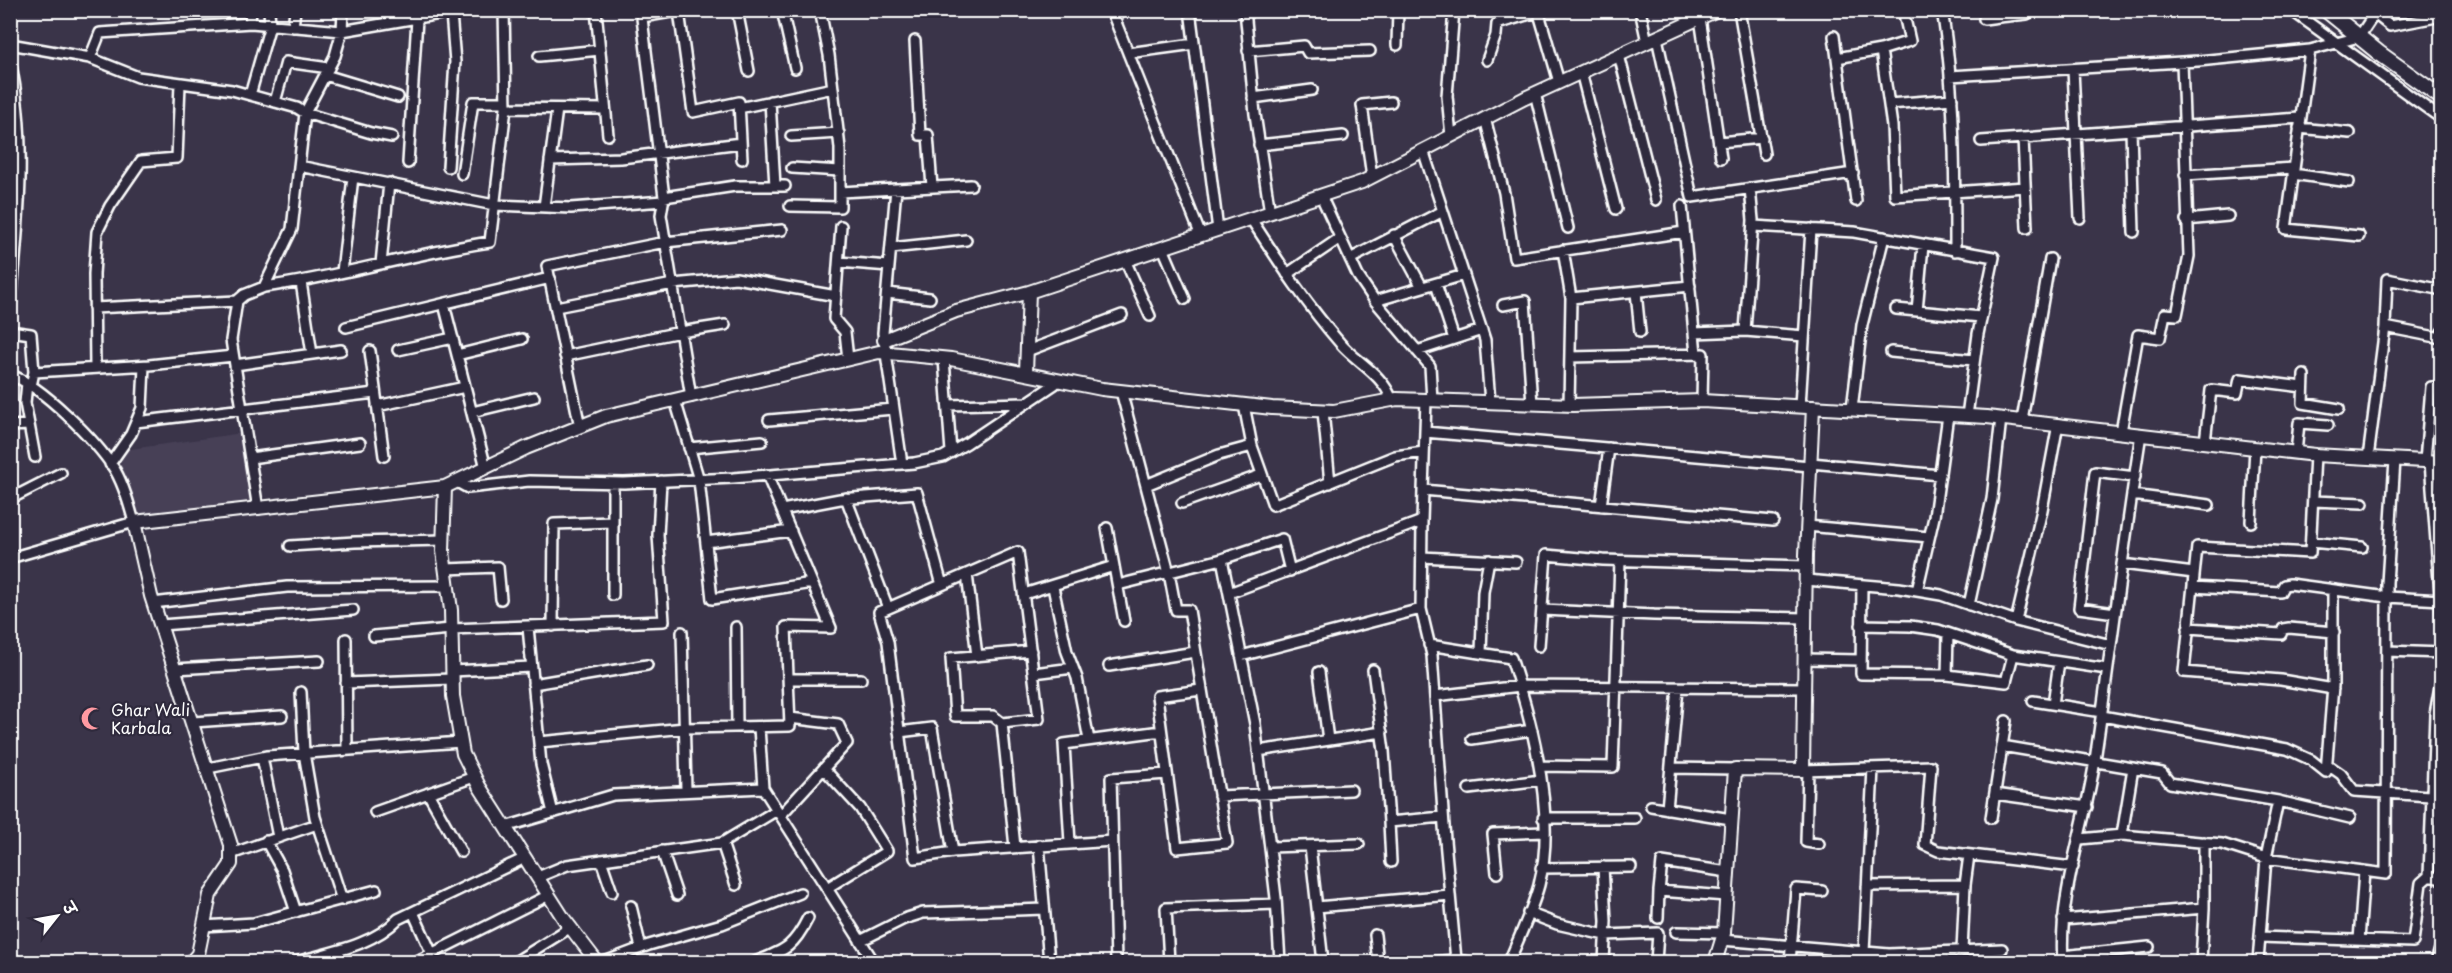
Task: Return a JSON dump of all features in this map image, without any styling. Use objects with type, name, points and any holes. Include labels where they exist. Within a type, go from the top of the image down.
[{"type":"main road","points":[[2326,10],[2442,98]]},
{"type":"street","points":[[250,10],[251,23]]},
{"type":"street","points":[[250,95],[270,25],[269,10]]},
{"type":"street","points":[[293,27],[295,10]]},
{"type":"street","points":[[264,287],[292,229],[305,113],[335,56],[342,32],[343,10]]},
{"type":"street","points":[[90,58],[100,33],[251,23],[342,32],[464,10]]},
{"type":"street","points":[[94,308],[237,301],[244,295],[264,287],[301,282],[490,242],[506,105],[504,10]]},
{"type":"street","points":[[596,10],[608,135]]},
{"type":"street","points":[[737,10],[749,71]]},
{"type":"street","points":[[782,10],[795,68]]},
{"type":"street","points":[[790,206],[840,207],[839,133],[820,10]]},
{"type":"street","points":[[1111,10],[1201,236]]},
{"type":"street","points":[[1190,10],[1218,230]]},
{"type":"street","points":[[1245,10],[1253,98],[1270,213]]},
{"type":"street","points":[[1397,45],[1398,10]]},
{"type":"street","points":[[1451,136],[1447,96],[1454,15],[1462,10]]},
{"type":"street","points":[[1640,10],[1652,40],[1692,197],[1853,173]]},
{"type":"street","points":[[10,558],[134,522],[445,487],[526,448],[606,416],[879,352],[884,346],[956,311],[1029,292],[1372,177],[1535,93],[1717,10]]},
{"type":"street","points":[[1739,10],[1764,154]]},
{"type":"street","points":[[1837,58],[1881,50],[1910,40],[1903,10]]},
{"type":"street","points":[[1942,10],[1952,99],[1955,251]]},
{"type":"street","points":[[1984,19],[1998,14],[2027,14],[2033,10]]},
{"type":"street","points":[[2291,10],[2442,119]]},
{"type":"street","points":[[691,397],[661,215],[663,199],[641,14],[681,11],[693,112],[739,102],[742,159]]},
{"type":"street","points":[[1487,60],[1496,35],[1497,24],[1539,11],[1559,82]]},
{"type":"street","points":[[1950,76],[2182,62],[2310,50],[2359,37],[2376,12],[2390,26],[2442,16]]},
{"type":"street","points":[[448,167],[455,62],[451,13]]},
{"type":"street","points":[[408,163],[417,18]]},
{"type":"street","points":[[1700,18],[1721,158]]},
{"type":"street","points":[[1834,36],[1856,201]]},
{"type":"street","points":[[915,41],[920,135],[928,135],[932,187]]},
{"type":"street","points":[[10,44],[90,58],[138,77],[232,90],[297,108],[305,113],[371,133],[392,137]]},
{"type":"street","points":[[1128,53],[1194,44]]},
{"type":"street","points":[[1248,51],[1304,46],[1308,53],[1370,51]]},
{"type":"street","points":[[539,56],[600,50]]},
{"type":"street","points":[[1881,50],[1889,104],[1895,196],[2025,187]]},
{"type":"street","points":[[2310,50],[2286,229],[2359,236]]},
{"type":"street","points":[[1619,55],[1656,200]]},
{"type":"street","points":[[10,61],[14,78],[22,176],[10,316]]},
{"type":"street","points":[[275,102],[286,62],[327,72],[398,97]]},
{"type":"street","points":[[2121,432],[2138,335],[2160,338],[2165,314],[2177,315],[2189,256],[2182,62]]},
{"type":"street","points":[[2073,69],[2080,218]]},
{"type":"street","points":[[1581,72],[1616,209]]},
{"type":"street","points":[[95,368],[94,274],[98,232],[110,206],[141,161],[177,158],[180,84]]},
{"type":"street","points":[[739,108],[833,88]]},
{"type":"street","points":[[1253,98],[1312,90]]},
{"type":"street","points":[[1535,93],[1568,228]]},
{"type":"street","points":[[1889,104],[1952,99]]},
{"type":"street","points":[[299,166],[495,205],[571,208],[663,199],[735,186],[780,186],[770,101]]},
{"type":"street","points":[[462,174],[473,102],[557,109],[606,109]]},
{"type":"street","points":[[1372,177],[1362,105],[1391,102]]},
{"type":"street","points":[[544,207],[557,109]]},
{"type":"street","points":[[1485,118],[1504,193],[1514,258],[1684,232]]},
{"type":"street","points":[[1981,141],[2184,127],[2299,123],[2350,133]]},
{"type":"street","points":[[2131,130],[2134,232]]},
{"type":"street","points":[[791,136],[839,133]]},
{"type":"street","points":[[1259,145],[1343,136]]},
{"type":"street","points":[[1719,142],[1762,138]]},
{"type":"street","points":[[2023,138],[2027,228]]},
{"type":"street","points":[[550,160],[621,158],[741,143]]},
{"type":"street","points":[[1423,150],[1485,340],[1490,402]]},
{"type":"street","points":[[792,168],[840,171]]},
{"type":"street","points":[[2185,175],[2293,171],[2349,182]]},
{"type":"street","points":[[342,272],[353,177]]},
{"type":"street","points":[[381,264],[390,183]]},
{"type":"street","points":[[840,192],[971,185]]},
{"type":"street","points":[[1745,331],[1753,226],[1749,188]]},
{"type":"street","points":[[896,189],[884,346],[902,464]]},
{"type":"street","points":[[1320,196],[1358,276],[1375,301],[1430,366],[1424,452],[1421,609],[1432,655],[1456,960]]},
{"type":"street","points":[[1682,206],[1696,354]]},
{"type":"street","points":[[1350,259],[1443,211]]},
{"type":"street","points":[[2186,220],[2228,216]]},
{"type":"street","points":[[1251,219],[1298,293],[1341,345],[1377,375],[1388,388],[1392,400]]},
{"type":"street","points":[[841,226],[834,319],[845,333],[848,359]]},
{"type":"street","points":[[1753,226],[1854,232],[1994,257],[1974,360],[1967,416]]},
{"type":"street","points":[[1800,406],[1811,229]]},
{"type":"street","points":[[580,427],[548,266],[665,242],[782,230]]},
{"type":"street","points":[[1394,235],[1422,287]]},
{"type":"street","points":[[1852,409],[1862,325],[1884,237]]},
{"type":"street","points":[[1287,274],[1340,238]]},
{"type":"street","points":[[891,248],[966,240]]},
{"type":"street","points":[[1917,311],[1923,245]]},
{"type":"street","points":[[1163,248],[1185,299]]},
{"type":"street","points":[[1563,250],[1571,298],[1569,405]]},
{"type":"street","points":[[2022,420],[2050,259]]},
{"type":"street","points":[[1125,260],[1150,316]]},
{"type":"street","points":[[839,262],[889,266]]},
{"type":"street","points":[[1375,301],[1464,276]]},
{"type":"street","points":[[346,327],[550,278]]},
{"type":"street","points":[[556,307],[673,284],[736,278],[836,296]]},
{"type":"street","points":[[2368,458],[2385,327],[2386,279],[2442,291]]},
{"type":"street","points":[[301,282],[312,354]]},
{"type":"street","points":[[1436,284],[1454,339]]},
{"type":"street","points":[[1571,298],[1690,286]]},
{"type":"street","points":[[1026,372],[1029,292]]},
{"type":"street","points":[[1636,292],[1640,332]]},
{"type":"street","points":[[887,293],[930,298]]},
{"type":"street","points":[[237,301],[231,340],[258,509]]},
{"type":"street","points":[[1503,305],[1525,301],[1532,404]]},
{"type":"street","points":[[444,304],[486,468]]},
{"type":"street","points":[[1896,309],[1982,317]]},
{"type":"street","points":[[1027,351],[1122,315]]},
{"type":"street","points":[[566,356],[725,325]]},
{"type":"street","points":[[2385,327],[2441,338],[2442,332]]},
{"type":"street","points":[[1417,351],[1482,330]]},
{"type":"street","points":[[10,331],[31,334],[34,372],[25,403],[35,457]]},
{"type":"street","points":[[1694,333],[1745,331],[1804,336]]},
{"type":"street","points":[[398,350],[453,338]]},
{"type":"street","points":[[457,355],[522,339]]},
{"type":"street","points":[[884,346],[1121,391],[1244,405],[1323,411],[1392,400],[1569,405],[1702,401],[2001,418],[2315,455],[2432,462]]},
{"type":"street","points":[[34,372],[234,360],[341,350]]},
{"type":"street","points":[[370,351],[384,456]]},
{"type":"street","points":[[1891,352],[1974,360]]},
{"type":"street","points":[[1570,357],[1703,354],[1702,401]]},
{"type":"street","points":[[944,359],[951,452]]},
{"type":"street","points":[[110,464],[131,434],[142,408],[144,366]]},
{"type":"street","points":[[10,375],[43,394],[95,443],[126,493],[153,603],[231,845],[231,864],[210,895],[198,954],[194,962]]},
{"type":"street","points":[[2304,375],[2303,403],[2339,409]]},
{"type":"street","points":[[457,482],[468,488],[529,480],[613,483],[699,480],[902,464],[943,457],[1028,403],[1055,384],[1055,379]]},
{"type":"street","points":[[2205,442],[2211,390],[2236,393],[2240,379],[2303,387]]},
{"type":"street","points":[[377,406],[465,387]]},
{"type":"street","points":[[2431,387],[2432,462],[2442,621]]},
{"type":"street","points":[[1121,391],[1169,573],[1176,610],[1189,610],[1227,843],[1177,848],[1157,696],[1201,690]]},
{"type":"street","points":[[136,422],[375,393]]},
{"type":"street","points":[[472,412],[534,397]]},
{"type":"street","points":[[675,400],[699,480],[712,599],[812,583]]},
{"type":"street","points":[[948,405],[1028,403]]},
{"type":"street","points":[[1244,405],[1251,446],[1273,505],[1395,456],[1424,452]]},
{"type":"street","points":[[1814,407],[1807,526],[1804,688],[1806,842],[1819,844]]},
{"type":"street","points":[[769,420],[894,409]]},
{"type":"street","points":[[1323,411],[1329,483]]},
{"type":"street","points":[[1917,591],[1940,475],[1948,415]]},
{"type":"street","points":[[1969,605],[1992,498],[2001,418]]},
{"type":"street","points":[[2296,453],[2299,423],[2328,425]]},
{"type":"street","points":[[2016,621],[2042,510],[2058,424]]},
{"type":"street","points":[[10,426],[29,425]]},
{"type":"street","points":[[1425,432],[1940,475]]},
{"type":"street","points":[[2141,434],[2095,761],[2063,920],[2062,959],[2149,947]]},
{"type":"street","points":[[689,448],[762,441]]},
{"type":"street","points":[[250,458],[360,443]]},
{"type":"street","points":[[1146,485],[1220,454],[1251,446]]},
{"type":"street","points":[[1601,506],[1610,448]]},
{"type":"street","points":[[2251,522],[2255,448]]},
{"type":"street","points":[[2315,455],[2310,553],[2197,547],[2184,672],[2280,680],[2333,689]]},
{"type":"street","points":[[2080,839],[2122,835],[2205,842],[2222,844],[2266,858],[2386,874],[2387,597],[2395,460]]},
{"type":"street","points":[[2115,613],[2079,608],[2095,472],[2134,477]]},
{"type":"street","points":[[10,499],[61,474]]},
{"type":"street","points":[[539,742],[685,728],[790,726],[786,627],[831,628],[767,475]]},
{"type":"street","points":[[1182,503],[1262,475]]},
{"type":"street","points":[[374,636],[451,629],[664,621],[658,535],[661,481]]},
{"type":"street","points":[[613,483],[613,595]]},
{"type":"street","points":[[445,487],[444,540],[451,629],[453,696],[464,754],[474,777],[505,827],[597,963]]},
{"type":"street","points":[[1423,490],[1773,520]]},
{"type":"street","points":[[782,510],[846,498],[917,493],[942,585]]},
{"type":"street","points":[[2132,495],[2209,505]]},
{"type":"street","points":[[846,498],[888,608]]},
{"type":"street","points":[[2313,501],[2363,503]]},
{"type":"street","points":[[1228,593],[1422,521]]},
{"type":"street","points":[[553,626],[554,524],[613,522]]},
{"type":"street","points":[[1807,526],[1929,537]]},
{"type":"street","points":[[1107,528],[1125,621]]},
{"type":"street","points":[[706,542],[790,531]]},
{"type":"street","points":[[1118,585],[1222,560],[1282,539],[1290,571]]},
{"type":"street","points":[[290,546],[444,540]]},
{"type":"street","points":[[2311,543],[2362,547]]},
{"type":"street","points":[[1031,651],[951,658],[955,716],[993,716],[1002,723],[1039,719],[1034,673],[1018,552],[879,612],[888,642],[915,858],[953,852],[1112,841]]},
{"type":"street","points":[[1539,646],[1546,555],[1620,561],[1806,566]]},
{"type":"street","points":[[1422,557],[1516,562]]},
{"type":"street","points":[[1222,560],[1258,751],[1276,904],[1280,963]]},
{"type":"street","points":[[1480,653],[1483,592],[1489,560]]},
{"type":"street","points":[[1539,766],[1613,767],[1620,561]]},
{"type":"street","points":[[2122,564],[2194,573]]},
{"type":"street","points":[[1024,594],[1053,587],[1114,566]]},
{"type":"street","points":[[446,569],[498,567],[501,599]]},
{"type":"street","points":[[967,574],[977,656]]},
{"type":"street","points":[[1806,580],[1941,595],[2016,621],[2111,645]]},
{"type":"street","points":[[2193,587],[2280,592],[2284,585],[2290,584],[2387,597],[2441,600]]},
{"type":"street","points":[[1862,585],[1861,674],[1947,675],[2006,682],[2013,655]]},
{"type":"street","points":[[153,603],[287,587],[448,586]]},
{"type":"street","points":[[1053,587],[1089,740]]},
{"type":"street","points":[[2033,701],[2287,749],[2310,760],[2326,772],[2333,689],[2333,590]]},
{"type":"street","points":[[1241,656],[1421,609]]},
{"type":"street","points":[[160,625],[353,610]]},
{"type":"street","points":[[1542,610],[1805,618]]},
{"type":"street","points":[[1861,626],[1910,626],[1948,634],[2013,655],[2107,669]]},
{"type":"street","points":[[528,627],[541,764],[553,813]]},
{"type":"street","points":[[736,627],[737,727]]},
{"type":"street","points":[[2188,628],[2281,634],[2283,629],[2289,628],[2334,632]]},
{"type":"street","points":[[682,632],[686,790]]},
{"type":"street","points":[[1947,675],[1948,634]]},
{"type":"street","points":[[346,639],[347,750]]},
{"type":"street","points":[[1429,645],[1511,658],[1532,730],[1541,780],[1545,832],[1539,884],[1509,963]]},
{"type":"street","points":[[2387,651],[2442,653]]},
{"type":"street","points":[[1109,666],[1195,652]]},
{"type":"street","points":[[1804,659],[1860,660]]},
{"type":"street","points":[[175,669],[319,660]]},
{"type":"street","points":[[2053,704],[2059,662]]},
{"type":"street","points":[[533,684],[647,665]]},
{"type":"street","points":[[346,683],[531,667]]},
{"type":"street","points":[[1034,673],[1073,668]]},
{"type":"street","points":[[1373,670],[1382,732],[1391,862]]},
{"type":"street","points":[[1318,672],[1328,740]]},
{"type":"street","points":[[2260,937],[2413,942],[2421,883],[2428,876],[2435,714],[2442,675]]},
{"type":"street","points":[[788,679],[861,679]]},
{"type":"street","points":[[1435,696],[1520,686],[1804,688]]},
{"type":"street","points":[[1667,809],[1678,688]]},
{"type":"street","points":[[301,692],[304,753],[317,824],[342,900]]},
{"type":"street","points":[[193,722],[282,716]]},
{"type":"street","points":[[538,877],[567,865],[722,843],[779,813],[847,743],[838,724],[790,718]]},
{"type":"street","points":[[1991,818],[2006,722]]},
{"type":"street","points":[[1002,723],[1015,847]]},
{"type":"street","points":[[759,727],[763,788],[874,963]]},
{"type":"street","points":[[899,732],[932,728],[953,852]]},
{"type":"street","points":[[1070,843],[1064,744],[1161,730]]},
{"type":"street","points":[[1472,739],[1532,730]]},
{"type":"street","points":[[1258,751],[1382,732]]},
{"type":"street","points":[[208,768],[262,757],[461,742]]},
{"type":"street","points":[[2002,746],[2162,773],[2170,783],[2278,801],[2350,818]]},
{"type":"street","points":[[262,757],[278,837]]},
{"type":"street","points":[[2328,765],[2341,774],[2354,791],[2430,796]]},
{"type":"street","points":[[1671,768],[1806,770],[1930,766],[1925,845],[1938,850],[1969,855],[2073,867]]},
{"type":"street","points":[[1871,956],[1868,886],[1873,768]]},
{"type":"street","points":[[2122,835],[2133,768]]},
{"type":"street","points":[[824,769],[860,808],[887,851],[827,888]]},
{"type":"street","points":[[1715,963],[1723,936],[1734,769]]},
{"type":"street","points":[[1116,963],[1111,778],[1167,774]]},
{"type":"street","points":[[375,812],[474,777]]},
{"type":"street","points":[[1468,789],[1541,780]]},
{"type":"street","points":[[505,827],[613,795],[763,788]]},
{"type":"street","points":[[1219,796],[1351,790]]},
{"type":"street","points":[[428,794],[460,852]]},
{"type":"street","points":[[1995,794],[2087,807]]},
{"type":"street","points":[[2258,963],[2266,858],[2278,801]]},
{"type":"street","points":[[1651,806],[1731,819]]},
{"type":"street","points":[[1389,822],[1443,817]]},
{"type":"street","points":[[1544,818],[1635,818]]},
{"type":"street","points":[[231,854],[317,824]]},
{"type":"street","points":[[1497,873],[1493,834],[1545,832]]},
{"type":"street","points":[[266,841],[282,870],[296,912]]},
{"type":"street","points":[[2201,963],[2205,842]]},
{"type":"street","points":[[722,843],[736,885]]},
{"type":"street","points":[[1270,847],[1359,844]]},
{"type":"street","points":[[1039,845],[1049,963]]},
{"type":"street","points":[[1310,846],[1323,963]]},
{"type":"street","points":[[662,851],[677,895]]},
{"type":"street","points":[[1962,951],[1965,885],[1969,855]]},
{"type":"street","points":[[296,963],[365,942],[386,932],[398,920],[413,912],[525,858]]},
{"type":"street","points":[[601,860],[612,892]]},
{"type":"street","points":[[1658,918],[1662,862],[1728,872]]},
{"type":"street","points":[[1603,867],[1604,963]]},
{"type":"street","points":[[1541,868],[1631,867]]},
{"type":"street","points":[[2359,940],[2364,871]]},
{"type":"street","points":[[2428,876],[2442,879]]},
{"type":"street","points":[[1868,886],[1965,885]]},
{"type":"street","points":[[1790,963],[1796,888],[1822,891]]},
{"type":"street","points":[[203,926],[254,923],[376,890]]},
{"type":"street","points":[[1659,891],[1726,896]]},
{"type":"street","points":[[604,963],[641,948],[722,924],[800,893]]},
{"type":"street","points":[[415,963],[549,895]]},
{"type":"street","points":[[1317,907],[1450,895]]},
{"type":"street","points":[[1169,963],[1166,908],[1276,904]]},
{"type":"street","points":[[632,906],[641,948]]},
{"type":"street","points":[[2063,920],[2204,908]]},
{"type":"street","points":[[860,940],[922,913],[1044,909]]},
{"type":"street","points":[[413,912],[432,954]]},
{"type":"street","points":[[1528,913],[1557,924],[1605,935],[1658,933],[1656,963]]},
{"type":"street","points":[[755,963],[788,949],[801,933],[808,918]]},
{"type":"street","points":[[515,963],[571,927]]},
{"type":"street","points":[[1676,932],[1871,956],[2002,949]]},
{"type":"street","points":[[1375,935],[1378,963]]},
{"type":"street","points":[[2436,963],[2442,942]]},
{"type":"street","points":[[1833,950],[1834,963]]},
{"type":"street","points":[[1427,963],[1456,960],[1469,963]]},
{"type":"shaded area","points":[[242,433],[253,504],[144,515],[136,511],[120,469],[124,450]]},
{"type":"place","name":"Ghar Wali Karbala","points":[[93,718]]}]
